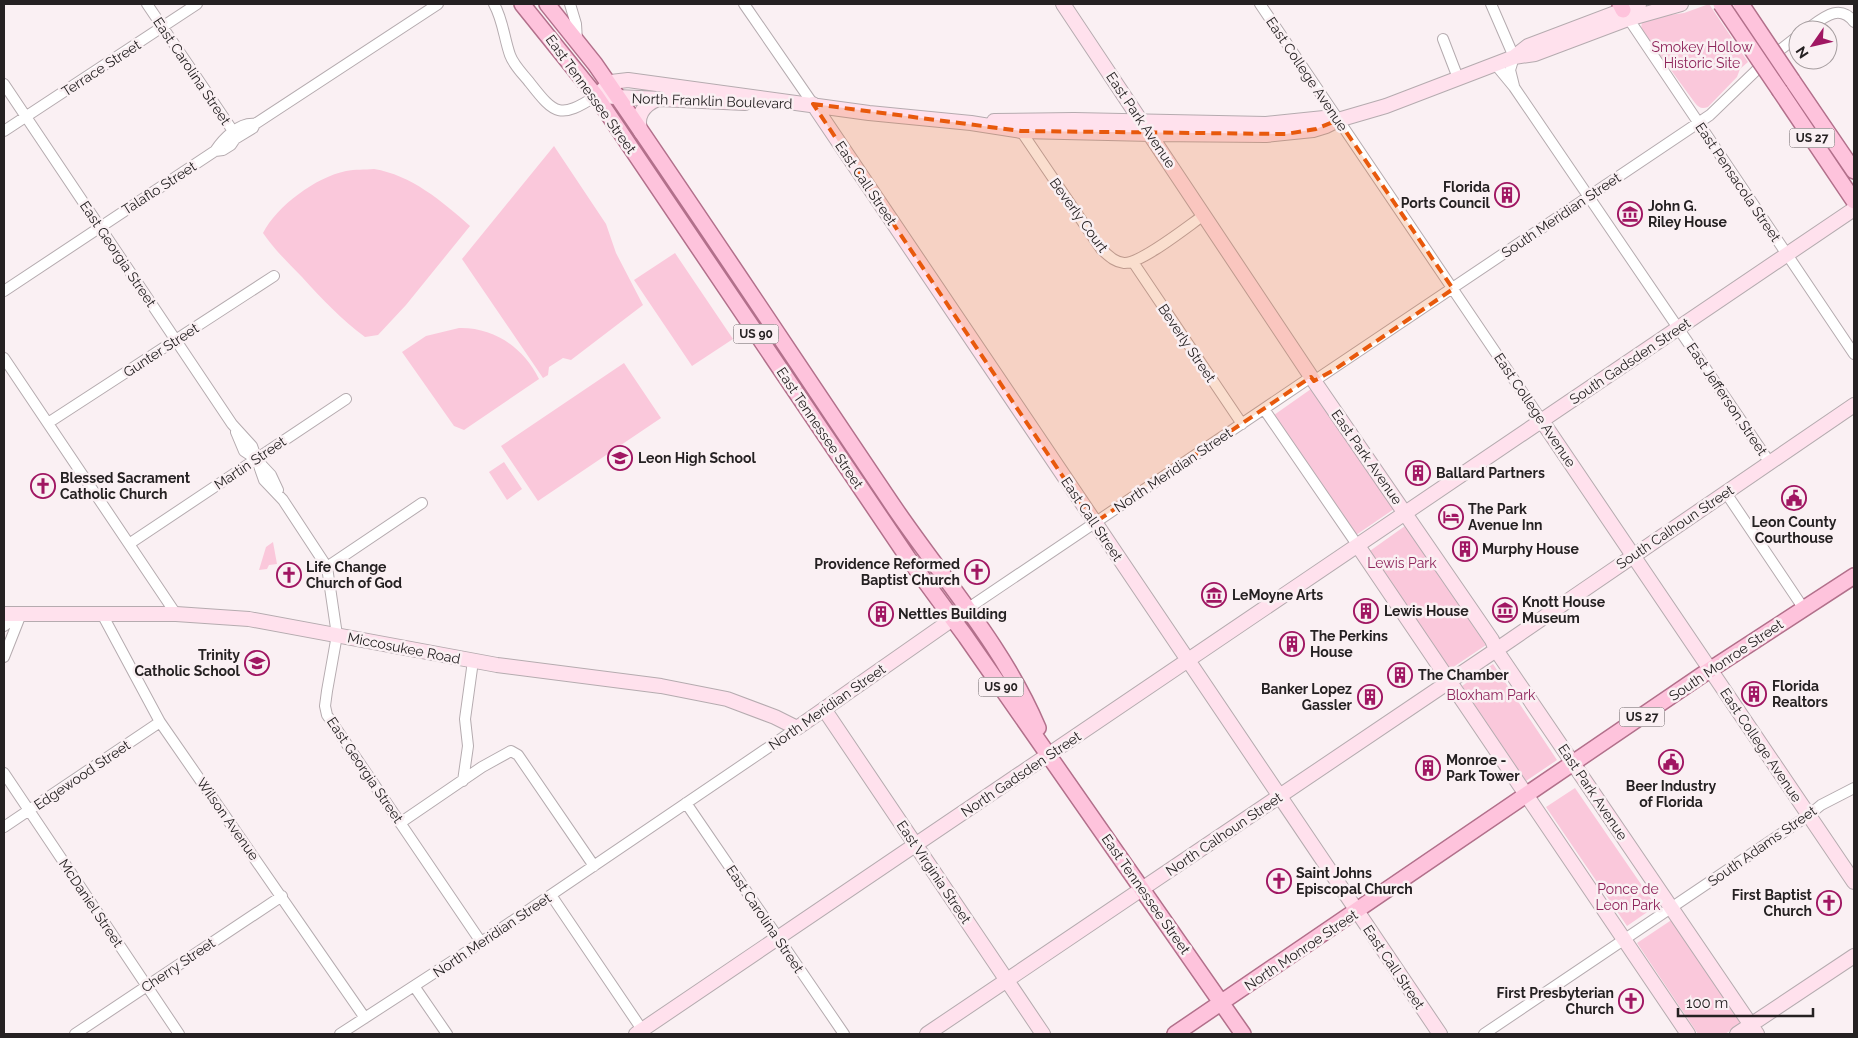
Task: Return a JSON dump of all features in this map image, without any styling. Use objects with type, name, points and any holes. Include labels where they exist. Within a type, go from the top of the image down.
[{"type":"main road","name":"East Tennessee Street","points":[[522,4],[596,96],[908,558],[953,619],[1243,1034]]},
{"type":"main road","name":"East Tennessee Street","points":[[546,4],[577,40],[608,84],[932,563],[995,650],[1033,716],[1048,755]]},
{"type":"main road","name":"US 27","points":[[1721,4],[1854,201]]},
{"type":"main road","name":"US 27","points":[[1741,4],[1854,171]]},
{"type":"main road","points":[[764,345],[778,336]]},
{"type":"main road","points":[[870,502],[884,492]]},
{"type":"main road","name":"South Monroe Street","points":[[1574,764],[1710,670],[1854,577]]},
{"type":"main road","name":"North Monroe Street","points":[[1175,1034],[1574,764]]},
{"type":"street","name":"East Carolina Street","points":[[147,4],[235,134]]},
{"type":"street","name":"Terrace Street","points":[[4,131],[197,4]]},
{"type":"street","name":"Talaflo Street","points":[[4,291],[215,151],[223,150],[232,145],[235,134],[248,132],[255,124],[438,4]]},
{"type":"street","points":[[494,4],[502,19],[512,59],[547,104],[556,110],[566,111],[576,108],[596,96],[608,84]]},
{"type":"street","name":"East Tennessee Street","points":[[570,4],[576,24],[577,40]]},
{"type":"street","name":"East Call Street","points":[[744,4],[1440,1034]]},
{"type":"street","name":"East Park Avenue","points":[[1063,4],[1313,379],[1406,513],[1492,640],[1496,650],[1754,1030]]},
{"type":"street","name":"East College Avenue","points":[[1260,4],[1854,882]]},
{"type":"street","points":[[1490,4],[1514,57],[1510,73],[1514,87]]},
{"type":"street","points":[[1338,120],[1378,109],[1514,57],[1528,46],[1639,4]]},
{"type":"street","points":[[1624,11],[1681,4]]},
{"type":"street","name":"East Pensacola Street","points":[[1624,11],[1854,354]]},
{"type":"street","points":[[1821,20],[1832,13],[1844,13],[1854,22]]},
{"type":"street","points":[[1443,39],[1458,78]]},
{"type":"street","name":"South Meridian Street","points":[[1313,379],[1453,289],[1713,114],[1768,60],[1788,44]]},
{"type":"street","name":"East Jefferson Street","points":[[1495,64],[1514,87],[1770,462]]},
{"type":"street","name":"North Franklin Boulevard","points":[[608,84],[619,80],[628,80],[869,113],[971,123],[1021,131],[1151,134],[1286,134],[1316,129],[1338,120]]},
{"type":"street","name":"East Georgia Street","points":[[4,84],[232,424],[252,446],[256,459],[270,475],[282,500],[327,567],[337,635],[326,691],[325,706],[327,715],[481,942]]},
{"type":"street","name":"North Franklin Boulevard","points":[[596,96],[813,104]]},
{"type":"street","points":[[641,132],[639,123],[642,110],[650,102],[658,99]]},
{"type":"street","name":"North Franklin Boulevard","points":[[971,123],[1029,120],[1266,124],[1324,118],[1338,120]]},
{"type":"street","name":"Beverly Court","points":[[1021,131],[1101,249],[1114,260],[1123,263],[1133,262]]},
{"type":"street","name":"South Gadsden Street","points":[[1406,513],[1854,209]]},
{"type":"street","points":[[1133,262],[1204,215]]},
{"type":"street","name":"Beverly Street","points":[[1133,262],[1242,424]]},
{"type":"street","name":"Gunter Street","points":[[48,423],[274,276]]},
{"type":"street","points":[[4,358],[176,614]]},
{"type":"street","name":"North Meridian Street","points":[[340,1034],[594,866],[1094,523],[1264,409],[1313,379]]},
{"type":"street","name":"Martin Street","points":[[129,544],[346,399]]},
{"type":"street","name":"South Calhoun Street","points":[[1496,650],[1854,405]]},
{"type":"street","points":[[1264,409],[1528,795],[1688,1034]]},
{"type":"street","points":[[1726,493],[1804,608]]},
{"type":"street","points":[[327,567],[422,503]]},
{"type":"street","name":"North Gadsden Street","points":[[641,1033],[778,938],[1406,513]]},
{"type":"street","name":"Miccosukee Road","points":[[4,614],[176,614],[249,619],[506,667],[661,686],[727,699],[775,717],[797,728]]},
{"type":"street","points":[[4,626],[21,614]]},
{"type":"street","points":[[4,657],[21,614]]},
{"type":"street","name":"Wilson Avenue","points":[[102,614],[160,722],[365,1018]]},
{"type":"street","name":"North Calhoun Street","points":[[927,1034],[1496,650]]},
{"type":"street","points":[[462,781],[468,746],[465,719],[473,661]]},
{"type":"street","name":"East Virginia Street","points":[[824,710],[1044,1034]]},
{"type":"street","name":"Edgewood Street","points":[[4,827],[160,722]]},
{"type":"street","points":[[400,823],[508,751],[511,751],[518,755],[594,866]]},
{"type":"street","name":"McDaniel Street","points":[[4,773],[179,1034]]},
{"type":"street","name":"South Adams Street","points":[[1484,1034],[1809,815],[1821,805],[1854,788]]},
{"type":"street","name":"East Carolina Street","points":[[686,803],[844,1034]]},
{"type":"street","points":[[551,895],[641,1033]]},
{"type":"street","name":"Cherry Street","points":[[74,1034],[282,896]]},
{"type":"street","points":[[1737,1034],[1754,1030],[1854,956]]},
{"type":"street","points":[[414,986],[447,1034]]},
{"type":"highlighted area","points":[[813,104],[1021,131],[1286,134],[1316,129],[1338,120],[1453,289],[1334,370],[1314,381],[1311,377],[1094,523]]},
{"type":"green space","name":"Smokey Hollow Historic Site","points":[[1709,4],[1748,62],[1740,69],[1737,77],[1708,107],[1702,108],[1695,103],[1641,29],[1642,21],[1654,17],[1684,13]]},
{"type":"green space","points":[[554,146],[606,224],[616,253],[643,305],[571,360],[563,358],[549,367],[548,375],[543,378],[462,259]]},
{"type":"green space","points":[[374,169],[401,177],[425,190],[470,226],[406,305],[378,335],[365,337],[324,301],[281,256],[263,233],[269,223],[288,203],[298,194],[322,179],[346,171]]},
{"type":"green space","points":[[675,253],[733,339],[692,366],[634,280]]},
{"type":"green space","points":[[459,328],[484,331],[506,342],[525,358],[539,379],[464,430],[454,426],[402,352],[426,336]]},
{"type":"green space","points":[[624,363],[661,418],[538,501],[501,446]]},
{"type":"green space","points":[[1311,389],[1394,509],[1356,535],[1274,415]]},
{"type":"green space","points":[[504,462],[522,489],[507,500],[489,472]]},
{"type":"green space","name":"Lewis Park","points":[[1405,526],[1486,645],[1449,670],[1367,553]]},
{"type":"green space","points":[[273,542],[277,564],[269,565],[267,569],[259,570],[266,547]]},
{"type":"green space","name":"Bloxham Park","points":[[1493,664],[1557,760],[1526,781],[1462,686]]},
{"type":"green space","name":"Ponce de Leon Park","points":[[1575,788],[1656,906],[1627,926],[1546,807]]},
{"type":"green space","points":[[1673,919],[1742,1023],[1725,1034],[1698,1034],[1637,943]]},
{"type":"place","name":"Florida Ports Council","points":[[1507,195]]},
{"type":"place","name":"John G. Riley House","points":[[1630,214]]},
{"type":"place","name":"Leon High School","points":[[620,458]]},
{"type":"place","name":"Ballard Partners","points":[[1418,473]]},
{"type":"place","name":"Blessed Sacrament Catholic Church","points":[[43,486]]},
{"type":"place","name":"Leon County Courthouse","points":[[1794,498]]},
{"type":"place","name":"The Park Avenue Inn","points":[[1451,517]]},
{"type":"place","name":"Murphy House","points":[[1465,549]]},
{"type":"place","name":"Providence Reformed Baptist Church","points":[[977,572]]},
{"type":"place","name":"Life Change Church of God","points":[[289,575]]},
{"type":"place","name":"LeMoyne Arts","points":[[1214,595]]},
{"type":"place","name":"Knott House Museum","points":[[1505,610]]},
{"type":"place","name":"Lewis House","points":[[1366,611]]},
{"type":"place","name":"Nettles Building","points":[[881,614]]},
{"type":"place","name":"The Perkins House","points":[[1292,644]]},
{"type":"place","name":"Trinity Catholic School","points":[[257,663]]},
{"type":"place","name":"The Chamber","points":[[1400,675]]},
{"type":"place","name":"Florida Realtors","points":[[1754,694]]},
{"type":"place","name":"Banker Lopez Gassler","points":[[1370,697]]},
{"type":"place","name":"Beer Industry of Florida","points":[[1671,762]]},
{"type":"place","name":"Monroe - Park Tower","points":[[1428,768]]},
{"type":"place","name":"Saint Johns Episcopal Church","points":[[1279,881]]},
{"type":"place","name":"First Baptist Church","points":[[1829,903]]},
{"type":"place","name":"First Presbyterian Church","points":[[1631,1001]]}]
